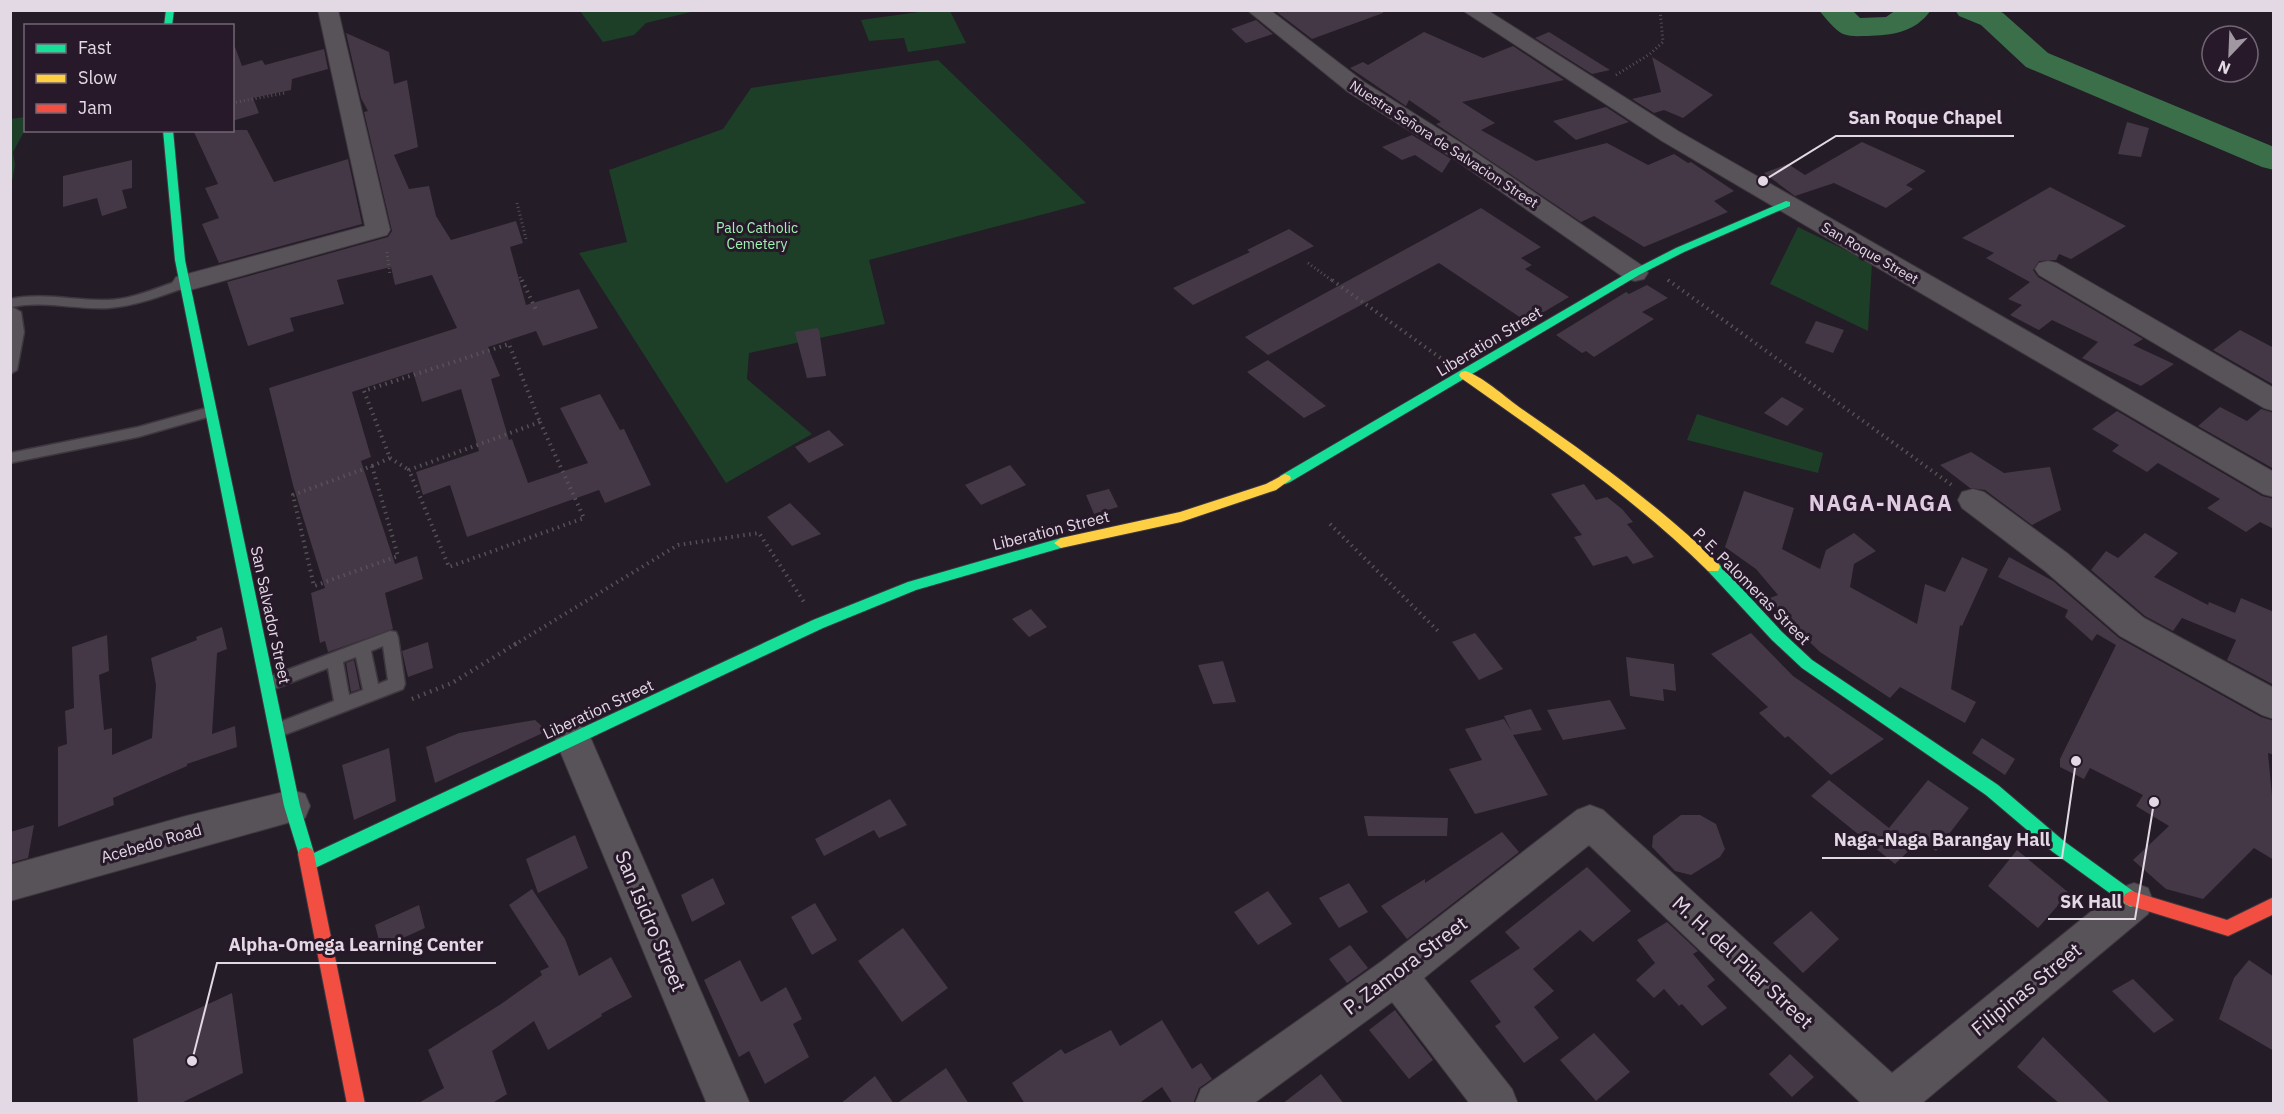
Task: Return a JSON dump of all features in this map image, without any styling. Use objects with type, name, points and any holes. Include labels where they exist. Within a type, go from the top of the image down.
[{"type":"main road","name":"San Salvador Street","points":[[168,132],[184,283],[269,684],[292,806],[309,862],[356,1104]]},
{"type":"main road","name":"Liberation Street","points":[[309,862],[818,624],[914,585],[1037,548],[1181,517],[1271,487],[1635,273],[1680,250],[1786,204]]},
{"type":"main road","name":"P. E. Palomeras Street","points":[[1465,375],[1592,465],[1693,547],[1784,644],[1807,664],[1992,790],[2059,847],[2133,901]]},
{"type":"main road","points":[[2133,901],[2228,928],[2274,905]]},
{"type":"street","points":[[184,283],[378,230],[328,10]]},
{"type":"street","name":"Nuestra Señora de Salvacion Street","points":[[1257,10],[1356,87],[1458,151],[1635,273]]},
{"type":"street","name":"San Roque Street","points":[[1472,10],[1616,104],[2274,486]]},
{"type":"street","points":[[2048,268],[2274,401]]},
{"type":"street","points":[[1973,500],[2056,562],[2132,627],[2274,705]]},
{"type":"street","name":"San Isidro Street","points":[[573,740],[729,1104]]},
{"type":"street","name":"Acebedo Road","points":[[10,883],[186,833],[292,806]]},
{"type":"street","name":"P. Zamora Street","points":[[1216,1104],[1396,975],[1590,822]]},
{"type":"street","name":"M. H. del Pilar Street","points":[[1590,822],[1891,1102]]},
{"type":"street","name":"Filipinas Street","points":[[1891,1102],[2133,901]]},
{"type":"street","points":[[1396,975],[1497,1104]]},
{"type":"lane","points":[[10,303],[50,299],[99,304],[137,301],[184,283]]},
{"type":"lane","points":[[10,310],[15,312],[18,332],[10,370]]},
{"type":"lane","points":[[10,458],[138,432],[210,412]]},
{"type":"lane","points":[[269,684],[390,637],[397,684],[278,730]]},
{"type":"lane","points":[[362,648],[372,694]]},
{"type":"lane","points":[[334,659],[343,705]]},
{"type":"path","points":[[1595,89],[1650,54],[1663,42],[1660,10]]},
{"type":"path","points":[[234,103],[285,93]]},
{"type":"path","points":[[517,203],[526,239]]},
{"type":"path","points":[[387,252],[390,275]]},
{"type":"path","points":[[1308,263],[1465,375]]},
{"type":"path","points":[[1635,273],[1665,278],[1686,291],[1734,330],[1973,500]]},
{"type":"path","points":[[520,277],[537,312]]},
{"type":"path","points":[[509,344],[540,422],[584,518],[449,567],[409,470],[390,458],[364,391],[509,344]]},
{"type":"path","points":[[409,470],[540,422]]},
{"type":"path","points":[[372,466],[398,555],[314,586],[293,495],[390,458]]},
{"type":"path","points":[[1330,524],[1439,632]]},
{"type":"path","points":[[410,700],[452,683],[678,545],[759,533],[818,624]]},
{"type":"green space","points":[[580,11],[695,11],[646,23],[634,35],[603,42]]},
{"type":"green space","points":[[926,11],[950,11],[966,43],[908,52],[904,38],[869,41],[861,20]]},
{"type":"green space","name":"Palo Catholic Cemetery","points":[[938,60],[1086,203],[869,260],[885,324],[749,353],[747,379],[812,434],[726,483],[579,253],[627,242],[609,170],[723,129],[751,88]]},
{"type":"green space","points":[[24,117],[24,132],[13,152],[15,165],[11,187],[11,119]]},
{"type":"green space","points":[[1798,227],[1872,263],[1868,331],[1770,284]]},
{"type":"green space","points":[[1697,414],[1823,453],[1818,473],[1687,440]]},
{"type":"building","points":[[1274,10],[1383,10],[1383,13],[1312,39]]},
{"type":"building","points":[[1256,20],[1273,34],[1246,43],[1231,29]]},
{"type":"building","points":[[1424,32],[1483,58],[1513,46],[1564,80],[1462,102],[1495,123],[1481,130],[1536,161],[1607,143],[1648,165],[1674,154],[1688,163],[1691,162],[1734,191],[1714,201],[1728,212],[1644,247],[1594,216],[1581,222],[1436,124],[1441,122],[1409,100],[1406,106],[1350,68],[1363,62],[1368,65]]},
{"type":"building","points":[[1549,32],[1610,70],[1592,74],[1535,38]]},
{"type":"building","points":[[346,33],[389,52],[394,84],[407,80],[418,147],[394,155],[409,189],[429,186],[436,216],[451,240],[516,221],[523,243],[510,247],[526,305],[579,289],[598,328],[543,346],[536,331],[488,347],[500,376],[491,379],[509,440],[512,439],[528,483],[588,463],[560,408],[600,394],[620,430],[624,429],[651,485],[605,503],[599,490],[467,537],[450,485],[423,495],[416,472],[479,451],[461,389],[422,402],[413,372],[352,392],[371,457],[361,461],[395,564],[417,556],[423,579],[385,593],[393,629],[328,652],[325,641],[320,643],[311,593],[325,588],[293,485],[269,388],[457,328],[432,275],[395,285],[391,267],[337,280],[344,304],[290,318],[294,331],[248,346],[227,282],[388,237],[392,231],[364,112],[368,111],[361,98]]},
{"type":"building","points":[[234,47],[242,66],[262,60],[265,65],[324,49],[328,69],[292,79],[291,90],[253,98],[259,113],[234,120]]},
{"type":"building","points":[[1652,57],[1713,95],[1683,118],[1664,110],[1654,113],[1632,99],[1661,92]]},
{"type":"building","points":[[1606,107],[1629,122],[1576,140],[1553,121]]},
{"type":"building","points":[[2127,122],[2149,128],[2141,157],[2118,154]]},
{"type":"building","points":[[247,130],[274,182],[348,159],[362,224],[219,263],[202,224],[219,218],[205,188],[218,184],[194,132]]},
{"type":"building","points":[[1412,135],[1451,159],[1442,173],[1415,155],[1402,160],[1382,147]]},
{"type":"building","points":[[1862,142],[1926,171],[1906,185],[1913,189],[1886,208],[1834,183],[1795,196],[1764,173],[1788,164],[1805,175]]},
{"type":"building","points":[[132,160],[132,188],[122,190],[127,208],[102,216],[97,198],[63,207],[63,176]]},
{"type":"building","points":[[2050,187],[2126,226],[2071,259],[2059,254],[2056,260],[2039,261],[2033,270],[2038,277],[2143,339],[2133,345],[2174,364],[2141,386],[2082,358],[2098,342],[2052,320],[2039,330],[2010,315],[2022,305],[2008,299],[2030,282],[1986,258],[1994,253],[1962,238]]},
{"type":"building","points":[[1481,208],[1541,247],[1521,258],[1532,265],[1525,269],[1569,297],[1532,319],[1529,316],[1524,320],[1439,263],[1268,355],[1245,337]]},
{"type":"building","points":[[1289,229],[1314,246],[1193,305],[1173,288],[1250,252],[1247,250]]},
{"type":"building","points":[[1647,285],[1668,298],[1642,312],[1654,319],[1594,357],[1586,351],[1582,353],[1556,335],[1626,292],[1629,294]]},
{"type":"building","points":[[1816,321],[1844,330],[1833,353],[1805,343]]},
{"type":"building","points":[[817,328],[826,376],[807,378],[795,332]]},
{"type":"building","points":[[2240,330],[2274,348],[2274,385],[2213,350]]},
{"type":"building","points":[[1268,360],[1326,406],[1304,418],[1247,372]]},
{"type":"building","points":[[1782,397],[1804,409],[1787,426],[1764,413]]},
{"type":"building","points":[[2220,407],[2247,421],[2261,409],[2274,413],[2274,469],[2198,426]]},
{"type":"building","points":[[2117,411],[2262,496],[2274,499],[2274,529],[2260,522],[2246,532],[2207,508],[2220,499],[2158,463],[2147,472],[2112,451],[2119,445],[2092,429]]},
{"type":"building","points":[[829,430],[844,445],[809,463],[795,447]]},
{"type":"building","points":[[1971,452],[2004,473],[2050,467],[2061,510],[2032,525],[1985,490],[1970,488],[1940,465]]},
{"type":"building","points":[[1010,465],[1026,485],[981,505],[965,485]]},
{"type":"building","points":[[1584,484],[1596,500],[1607,497],[1622,509],[1633,522],[1627,524],[1654,557],[1633,564],[1627,556],[1593,566],[1574,537],[1582,535],[1551,494]]},
{"type":"building","points":[[1109,489],[1118,507],[1094,514],[1086,495]]},
{"type":"building","points":[[1744,491],[1794,508],[1782,549],[1820,569],[1826,550],[1854,533],[1876,551],[1854,564],[1850,587],[1917,624],[1925,584],[1945,592],[1962,557],[1988,569],[1962,626],[1960,625],[1951,689],[1976,702],[1965,723],[1900,687],[1890,698],[1820,652],[1767,599],[1778,595],[1756,569],[1725,547]]},
{"type":"building","points":[[790,503],[821,534],[792,546],[767,517]]},
{"type":"building","points":[[2145,533],[2178,553],[2154,577],[2208,605],[2209,602],[2235,613],[2241,598],[2274,612],[2274,685],[2227,660],[2236,640],[2182,618],[2173,631],[2145,616],[2091,570],[2106,551],[2118,558]]},
{"type":"building","points":[[2009,557],[2053,581],[2119,638],[2261,717],[2274,721],[2274,755],[2268,753],[2274,817],[2274,860],[2254,848],[2203,899],[2166,889],[2133,860],[2169,826],[2136,806],[2143,795],[2090,768],[2084,779],[2060,767],[2060,759],[2116,645],[2097,634],[2092,641],[2065,617],[2068,610],[1998,577]]},
{"type":"building","points":[[1031,609],[1047,627],[1029,637],[1012,619]]},
{"type":"building","points":[[222,627],[227,649],[217,653],[212,734],[235,726],[237,747],[187,764],[187,766],[113,798],[114,805],[58,827],[58,747],[67,744],[65,711],[74,708],[72,647],[107,635],[109,671],[99,675],[104,730],[112,728],[112,755],[152,738],[156,685],[151,658],[197,640],[196,637]]},
{"type":"building","points":[[1475,633],[1503,669],[1479,680],[1452,642]]},
{"type":"building","points":[[1751,633],[1793,676],[1884,739],[1831,775],[1788,736],[1785,738],[1759,713],[1768,707],[1711,654]]},
{"type":"building","points":[[428,642],[433,668],[408,677],[402,651]]},
{"type":"building","points":[[1626,657],[1674,664],[1676,691],[1663,689],[1664,701],[1630,696]]},
{"type":"building","points":[[354,660],[360,689],[351,692],[346,663]]},
{"type":"building","points":[[1223,661],[1236,702],[1213,704],[1198,665]]},
{"type":"building","points":[[1610,700],[1626,729],[1563,740],[1547,710]]},
{"type":"building","points":[[1531,709],[1542,730],[1513,735],[1548,795],[1475,814],[1449,769],[1482,760],[1465,729],[1504,719],[1512,732],[1504,716]]},
{"type":"building","points":[[535,720],[547,731],[435,783],[426,747],[459,733]]},
{"type":"building","points":[[1982,738],[2015,759],[2005,775],[1972,753]]},
{"type":"building","points":[[389,748],[396,801],[354,820],[342,765]]},
{"type":"building","points":[[1829,780],[1889,828],[1928,780],[1969,808],[1936,851],[1920,840],[1895,864],[1811,796]]},
{"type":"building","points":[[890,799],[907,825],[879,838],[874,830],[824,856],[815,839]]},
{"type":"building","points":[[1681,815],[1700,815],[1716,824],[1725,849],[1720,857],[1691,875],[1675,871],[1652,847],[1653,836]]},
{"type":"building","points":[[1364,816],[1448,818],[1447,836],[1368,836]]},
{"type":"building","points":[[34,825],[28,858],[10,863],[10,832]]},
{"type":"building","points":[[1502,832],[1519,852],[1407,939],[1381,906],[1425,879],[1425,883]]},
{"type":"building","points":[[575,835],[588,868],[538,893],[526,859]]},
{"type":"building","points":[[2017,850],[2069,893],[2038,928],[1988,886]]},
{"type":"building","points":[[1587,867],[1631,911],[1593,942],[1580,930],[1533,969],[1554,991],[1534,1007],[1559,1038],[1524,1063],[1495,1026],[1501,1022],[1470,981],[1520,948],[1505,932]]},
{"type":"building","points":[[713,878],[725,904],[692,922],[681,895]]},
{"type":"building","points":[[1349,883],[1368,912],[1339,928],[1319,898]]},
{"type":"building","points":[[532,889],[565,939],[579,976],[611,957],[632,997],[601,1014],[602,1016],[548,1050],[534,1021],[492,1051],[507,1094],[491,1104],[417,1104],[444,1088],[428,1050],[501,1004],[542,975],[540,971],[549,967],[509,905]]},
{"type":"building","points":[[1268,891],[1292,924],[1258,945],[1234,912]]},
{"type":"building","points":[[815,903],[837,940],[812,955],[791,917]]},
{"type":"building","points":[[419,905],[425,928],[381,948],[375,925]]},
{"type":"building","points":[[1811,911],[1839,939],[1803,973],[1773,943]]},
{"type":"building","points":[[1667,922],[1698,951],[1693,954],[1715,980],[1707,986],[1727,1008],[1702,1026],[1682,1004],[1679,1006],[1664,989],[1654,998],[1636,980],[1655,963],[1637,940]]},
{"type":"building","points":[[903,928],[948,988],[902,1022],[858,961]]},
{"type":"building","points":[[1350,945],[1368,968],[1347,983],[1329,959]]},
{"type":"building","points":[[740,960],[761,1002],[786,987],[802,1019],[793,1024],[809,1057],[765,1084],[749,1051],[739,1057],[704,980]]},
{"type":"building","points":[[2249,960],[2274,977],[2274,1051],[2219,1019],[2234,978]]},
{"type":"building","points":[[2133,979],[2174,1020],[2154,1033],[2112,991]]},
{"type":"building","points":[[232,993],[243,1073],[179,1104],[138,1104],[133,1039]]},
{"type":"building","points":[[1395,1010],[1433,1060],[1409,1079],[1369,1030]]},
{"type":"building","points":[[1162,1020],[1192,1069],[1201,1063],[1212,1079],[1199,1088],[1193,1104],[1173,1104],[1162,1087],[1138,1104],[1025,1104],[1012,1083],[1061,1049],[1065,1054],[1111,1030],[1120,1046]]},
{"type":"building","points":[[1594,1033],[1630,1072],[1596,1101],[1560,1060]]},
{"type":"building","points":[[2043,1037],[2111,1104],[2060,1104],[2017,1067]]},
{"type":"building","points":[[1790,1054],[1814,1077],[1792,1097],[1769,1074]]},
{"type":"building","points":[[946,1068],[969,1104],[896,1104]]},
{"type":"building","points":[[1321,1074],[1344,1104],[1282,1104]]},
{"type":"building","points":[[875,1076],[894,1104],[840,1104]]},
{"type":"waterway","points":[[1834,10],[1853,27],[1893,26],[1916,10]]},
{"type":"waterway","points":[[1970,10],[1992,19],[2037,60],[2274,160]]},
{"type":"traffic: fast","points":[[168,24],[170,10]]},
{"type":"traffic: fast","points":[[168,132],[180,260],[292,806],[306,854]]},
{"type":"traffic: fast","points":[[1285,479],[1635,273],[1680,250],[1786,204]]},
{"type":"traffic: fast","points":[[309,863],[818,624],[913,586],[1061,543]]},
{"type":"traffic: fast","points":[[1713,567],[1777,636],[1807,664],[1992,790],[2059,847],[2131,899]]},
{"type":"traffic: slow","points":[[1465,375],[1625,489],[1656,514],[1713,567]]},
{"type":"traffic: slow","points":[[1061,543],[1181,517],[1271,487],[1285,479]]},
{"type":"traffic: jam","points":[[306,854],[356,1104]]},
{"type":"traffic: jam","points":[[2131,899],[2228,928],[2274,905]]},
{"type":"place","name":"San Roque Chapel","points":[[1763,181]]},
{"type":"place","name":"Naga-Naga Barangay Hall","points":[[2076,761]]},
{"type":"place","name":"SK Hall","points":[[2154,802]]},
{"type":"place","name":"Alpha-Omega Learning Center","points":[[192,1061]]},
{"type":"district","name":"NAGA-NAGA","points":[[1881,502]]}]
